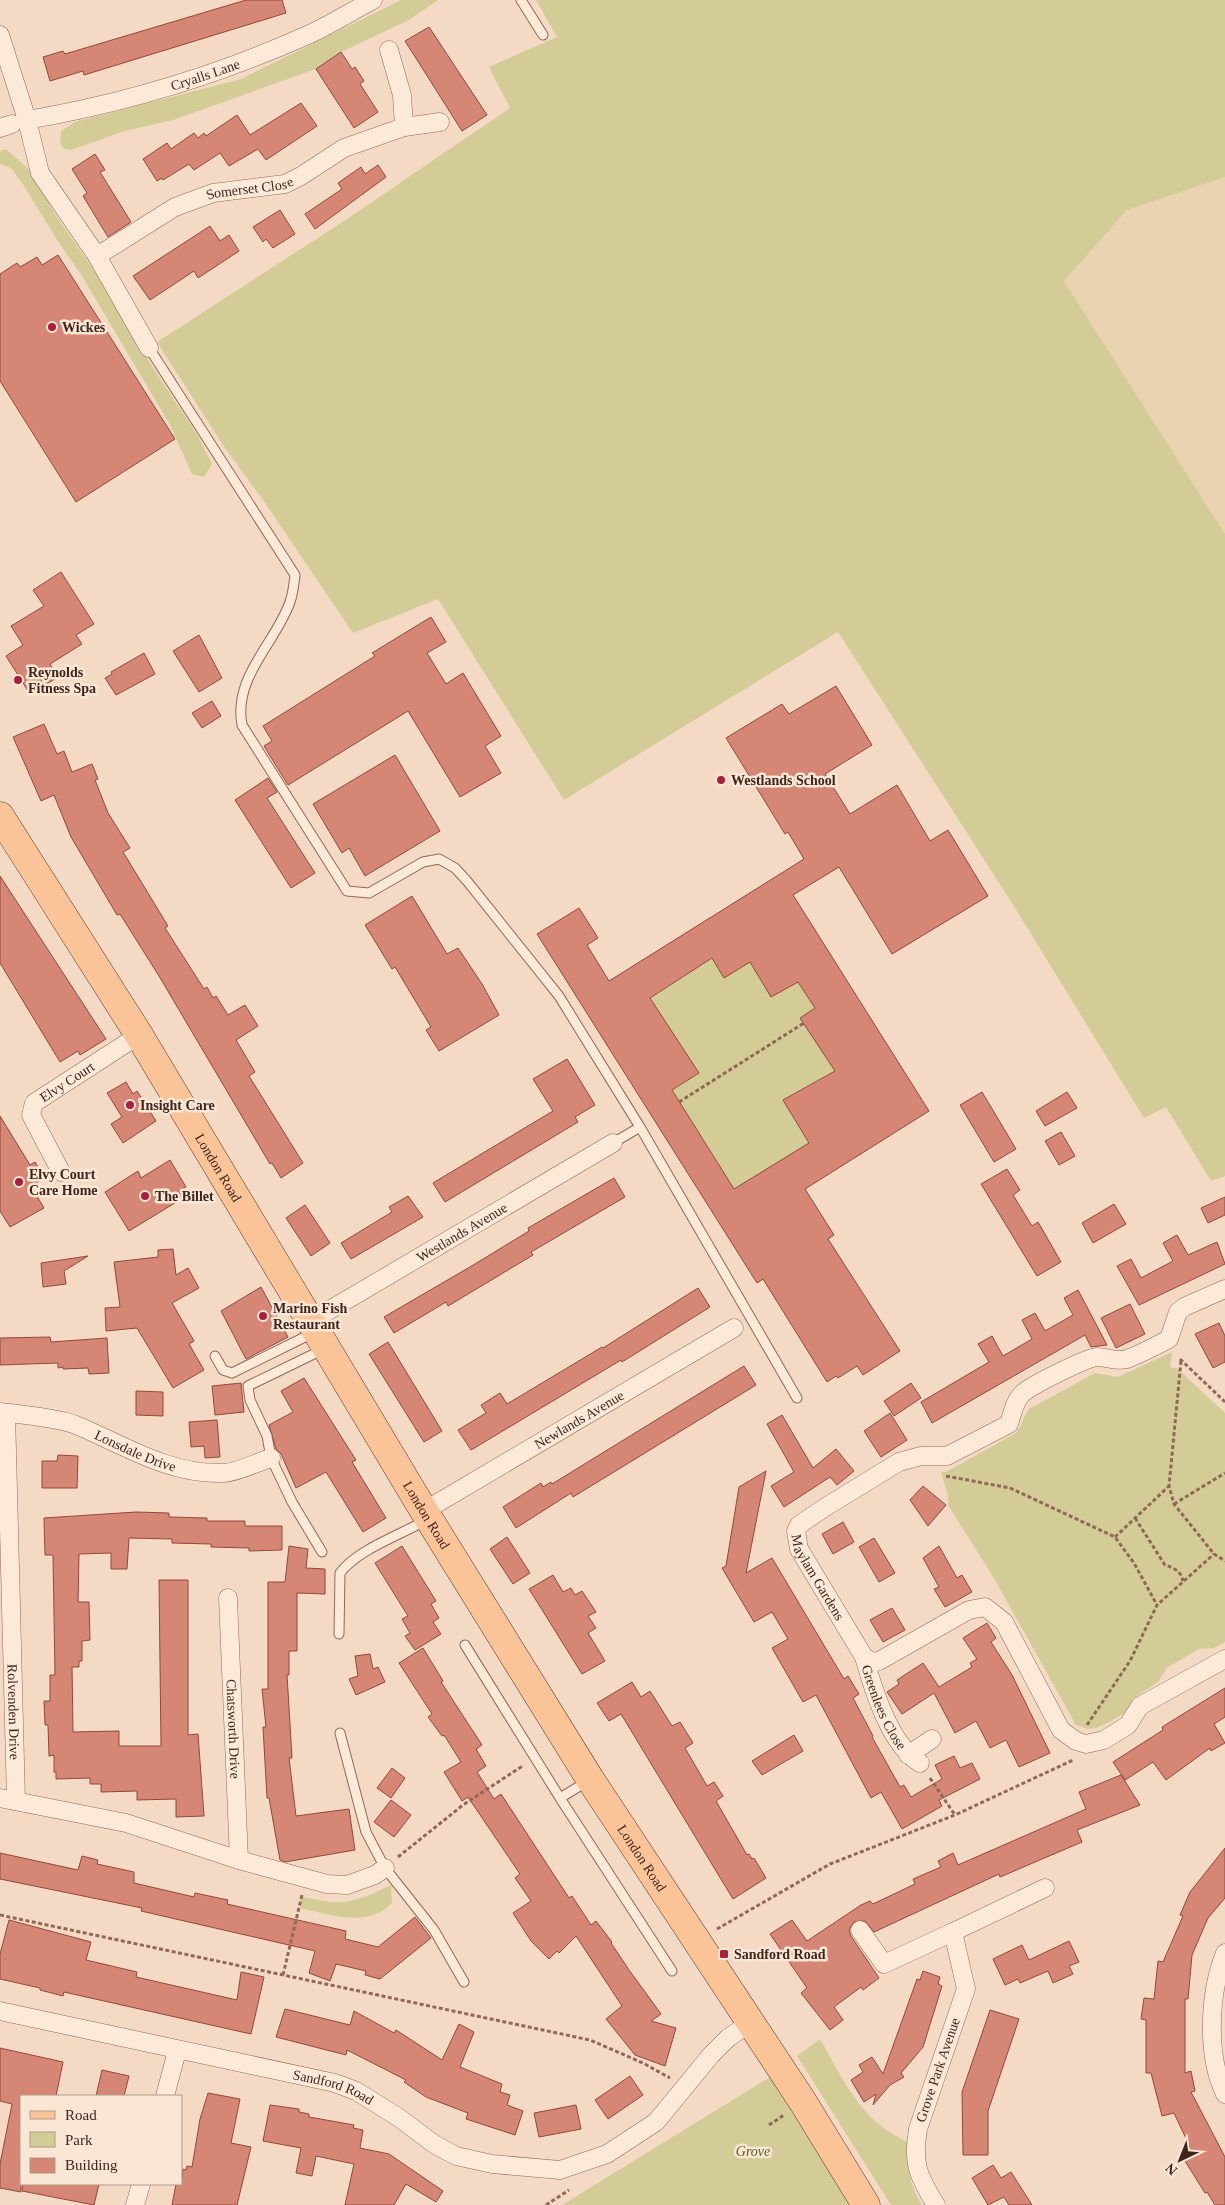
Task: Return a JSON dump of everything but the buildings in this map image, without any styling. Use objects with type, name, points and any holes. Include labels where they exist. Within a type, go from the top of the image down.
[{"type":"main road","name":"London Road","points":[[0,816],[139,1035],[426,1515],[590,1780],[803,2102],[866,2205]]},
{"type":"street","name":"Cryalls Lane","points":[[13,124],[88,107],[215,73],[304,37],[373,0]]},
{"type":"street","points":[[0,35],[13,124],[40,173],[97,256],[149,348]]},
{"type":"street","points":[[389,50],[402,95],[404,127]]},
{"type":"street","name":"Somerset Close","points":[[97,256],[182,204],[213,193],[285,184],[301,176],[344,148],[404,127],[440,122]]},
{"type":"street","name":"Elvy Court","points":[[61,1172],[31,1114],[34,1103],[139,1035]]},
{"type":"street","name":"Westlands Avenue","points":[[318,1334],[613,1143]]},
{"type":"street","points":[[1169,1339],[1178,1312],[1184,1307],[1225,1289]]},
{"type":"street","name":"Newlands Avenue","points":[[426,1515],[734,1328]]},
{"type":"street","name":"Maylam Gardens","points":[[864,1657],[800,1549],[796,1531],[799,1525],[899,1462],[921,1456],[947,1456],[1009,1424],[1018,1399],[1024,1392],[1085,1360],[1097,1357],[1110,1360],[1125,1360],[1169,1339]]},
{"type":"street","name":"Lonsdale Drive","points":[[3,1413],[73,1424],[163,1464],[196,1471],[226,1473],[271,1458]]},
{"type":"street","name":"Rolvenden Drive","points":[[3,1413],[8,1799]]},
{"type":"street","name":"Chatsworth Drive","points":[[228,1598],[240,1860]]},
{"type":"street","points":[[864,1657],[872,1662],[879,1661],[969,1610],[985,1607],[1004,1622],[1062,1730],[1076,1741],[1086,1744],[1104,1740],[1128,1726],[1140,1706],[1225,1659]]},
{"type":"street","name":"Greenlees Close","points":[[864,1657],[876,1700],[914,1759],[932,1739]]},
{"type":"street","points":[[8,1799],[126,1823],[240,1860],[327,1884],[347,1885],[375,1875],[385,1868]]},
{"type":"street","points":[[860,1930],[884,1964],[1045,1888]]},
{"type":"street","name":"Grove Park Avenue","points":[[936,2205],[921,2181],[916,2168],[915,2148],[918,2129],[966,1990],[953,1932]]},
{"type":"street","points":[[1225,1953],[1217,1973],[1212,2042],[1215,2068],[1225,2094]]},
{"type":"street","name":"Sandford Road","points":[[0,2012],[335,2083],[356,2091],[434,2144],[456,2156],[492,2164],[560,2170],[607,2154],[656,2122],[702,2066],[728,2038],[750,2023]]},
{"type":"street","points":[[165,2095],[177,2051]]},
{"type":"street","points":[[135,2205],[141,2185]]},
{"type":"lane","points":[[521,0],[544,35]]},
{"type":"lane","points":[[149,348],[296,575],[290,602],[247,678],[241,698],[240,715],[242,725],[347,891],[369,893],[423,862],[439,859],[455,868],[559,996],[640,1127],[797,1398]]},
{"type":"lane","points":[[613,1143],[640,1127]]},
{"type":"lane","points":[[216,1356],[223,1370],[232,1373],[318,1334]]},
{"type":"lane","points":[[318,1334],[248,1386],[250,1400],[267,1436],[271,1458],[292,1502],[322,1552]]},
{"type":"lane","points":[[339,1634],[340,1573],[345,1565],[426,1515]]},
{"type":"lane","points":[[465,1645],[560,1798],[672,1971]]},
{"type":"lane","points":[[340,1733],[366,1832],[385,1868],[434,1930],[464,1982]]},
{"type":"lane","points":[[560,1798],[590,1780]]},
{"type":"path","points":[[679,1102],[804,1023]]},
{"type":"path","points":[[1169,1339],[1181,1361],[1225,1402]]},
{"type":"path","points":[[1181,1361],[1168,1486],[1174,1504],[1214,1554],[1225,1561]]},
{"type":"path","points":[[1174,1504],[1225,1473]]},
{"type":"path","points":[[943,1476],[1010,1488],[1115,1537],[1134,1563],[1157,1605]]},
{"type":"path","points":[[1115,1537],[1168,1486]]},
{"type":"path","points":[[1135,1518],[1165,1565],[1175,1568],[1182,1576],[1184,1582]]},
{"type":"path","points":[[696,1941],[830,1864],[954,1815],[1073,1762],[1076,1741],[1130,1660],[1157,1605],[1214,1554]]},
{"type":"path","points":[[385,1868],[463,1805],[535,1758]]},
{"type":"path","points":[[914,1759],[954,1815]]},
{"type":"path","points":[[283,1974],[306,1877]]},
{"type":"path","points":[[0,1915],[590,2040],[643,2063],[686,2087]]},
{"type":"path","points":[[546,2205],[569,2190]]},
{"type":"shaded area","points":[[1225,177],[1225,534],[1064,281],[1127,210]]},
{"type":"green space","points":[[401,0],[438,0],[409,20],[341,52],[316,69],[173,120],[125,131],[71,150],[64,149],[60,143],[61,131],[75,122],[241,79]]},
{"type":"green space","points":[[536,0],[1225,0],[1225,177],[1127,210],[1064,281],[1225,534],[1225,1176],[1211,1181],[1166,1107],[1144,1118],[1012,903],[838,632],[564,800],[438,599],[353,633],[263,500],[223,445],[157,342],[344,221],[510,108],[489,67],[557,37]]},
{"type":"green space","points":[[6,149],[32,172],[54,213],[94,270],[146,357],[198,436],[212,464],[204,477],[192,474],[170,425],[82,276],[11,168],[0,164],[0,151]]},
{"type":"green space","points":[[778,915],[815,1008],[801,1018],[885,1096],[734,1189],[671,1091],[699,1073],[650,998]]},
{"type":"green space","points":[[1172,1352],[1170,1367],[1178,1369],[1225,1413],[1225,1642],[1214,1648],[1199,1649],[1167,1668],[1158,1682],[1134,1698],[1126,1712],[1096,1728],[1087,1729],[1076,1725],[995,1580],[948,1505],[948,1496],[941,1472],[946,1472],[1016,1433],[1029,1409],[1095,1373],[1118,1377]]},
{"type":"green space","points":[[391,1885],[392,1903],[372,1916],[348,1918],[300,1908],[302,1897],[330,1902],[349,1901]]},
{"type":"green space","points":[[820,2039],[846,2085],[866,2112],[891,2133],[908,2142],[910,2174],[914,2190],[922,2205],[891,2205],[797,2056]]},
{"type":"green space","name":"Grove","points":[[770,2077],[851,2205],[562,2205]]},
{"type":"place","name":"Wickes","points":[[52,327]]},
{"type":"place","name":"Reynolds Fitness Spa","points":[[18,680]]},
{"type":"place","name":"Westlands School","points":[[721,780]]},
{"type":"place","name":"Insight Care","points":[[130,1105]]},
{"type":"place","name":"Elvy Court Care Home","points":[[19,1182]]},
{"type":"place","name":"The Billet","points":[[145,1196]]},
{"type":"place","name":"Marino Fish Restaurant","points":[[263,1316]]},
{"type":"place","name":"Sandford Road","points":[[724,1954]]}]
